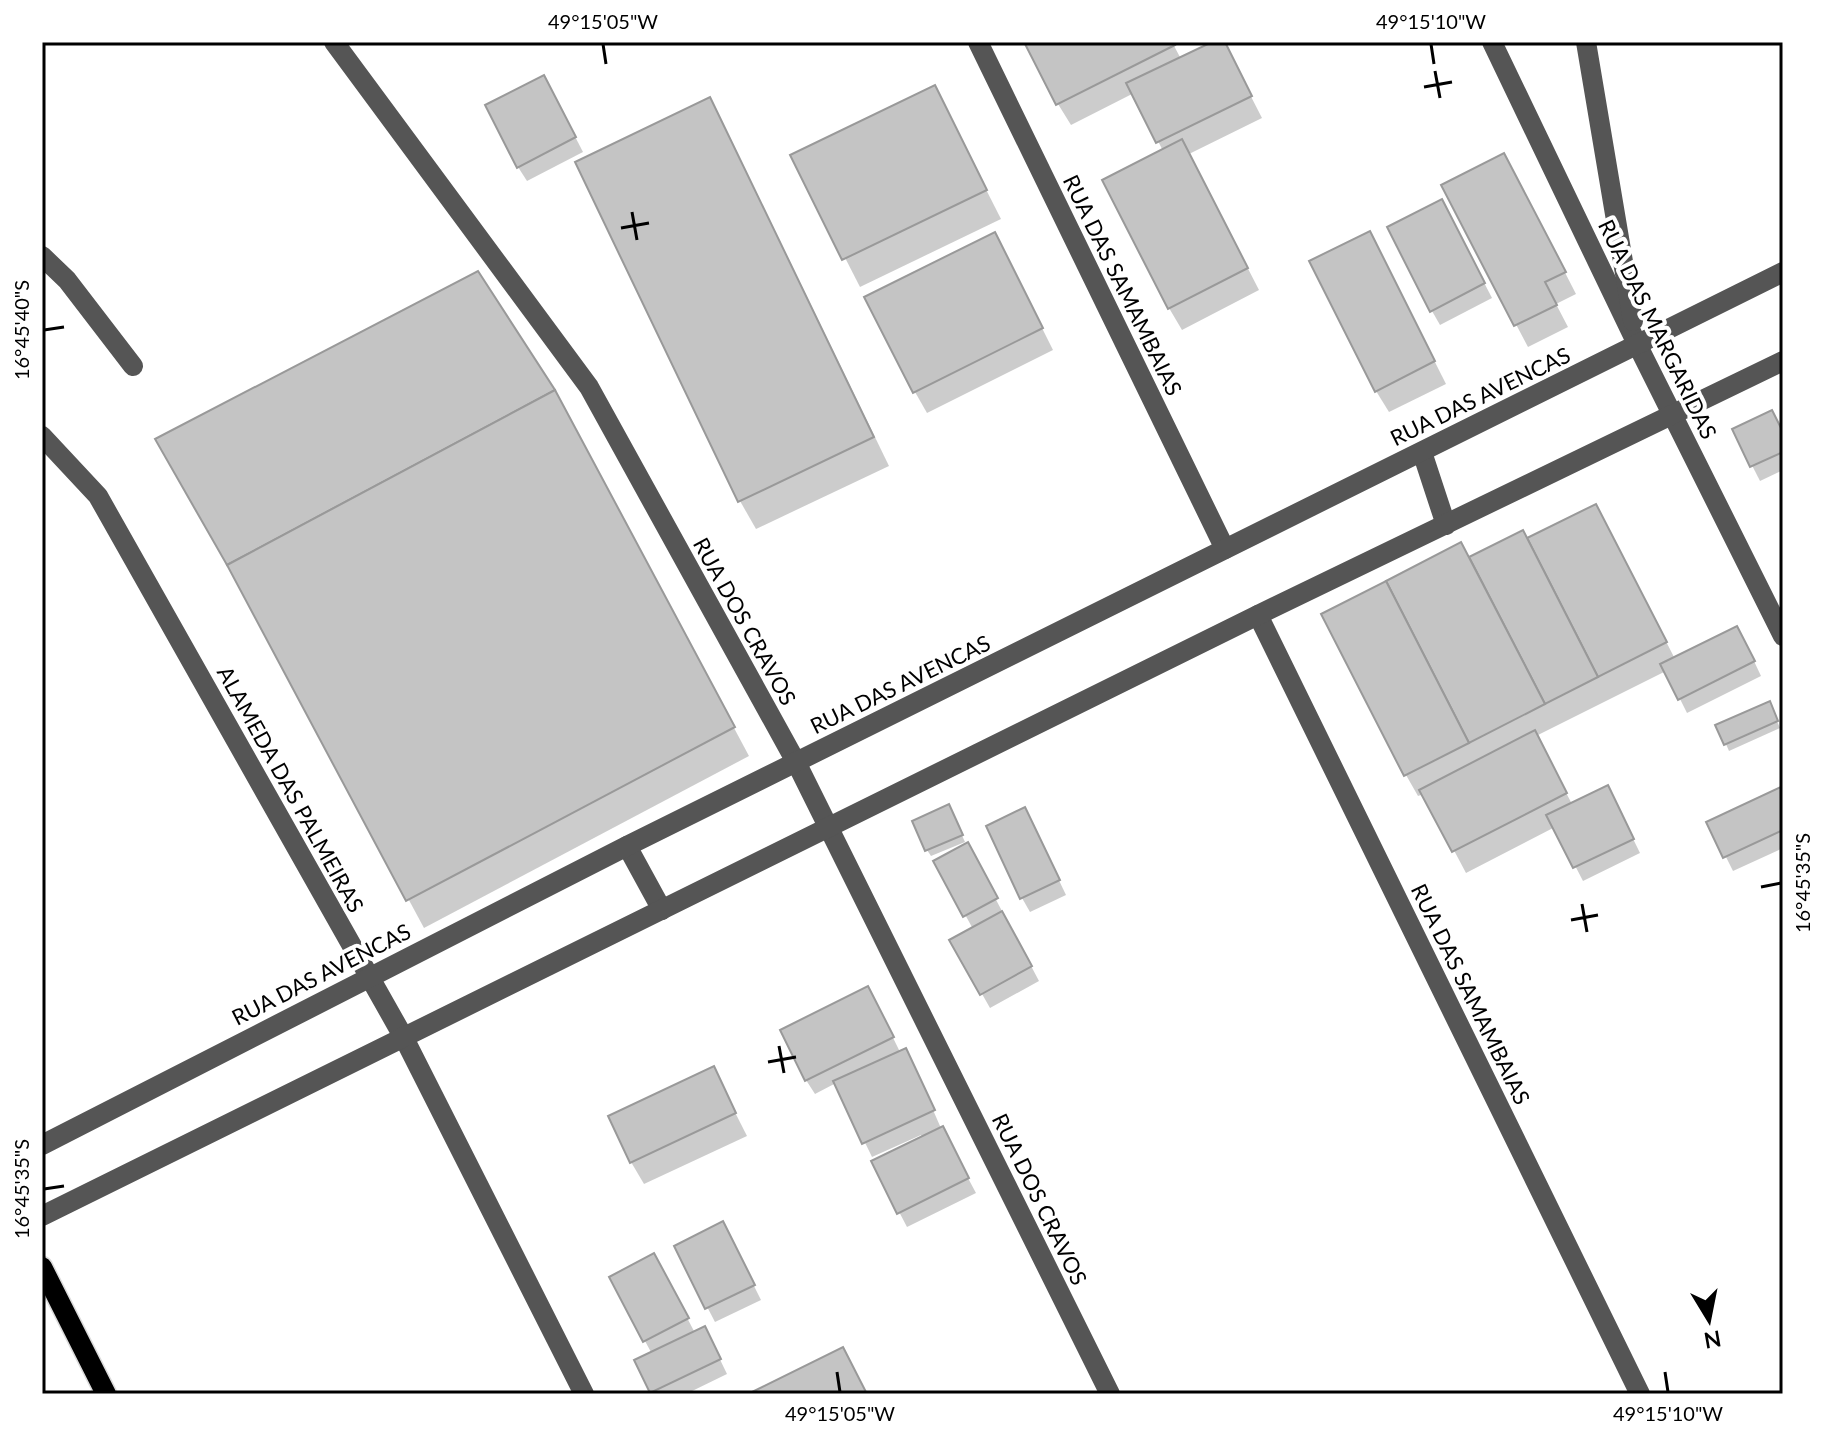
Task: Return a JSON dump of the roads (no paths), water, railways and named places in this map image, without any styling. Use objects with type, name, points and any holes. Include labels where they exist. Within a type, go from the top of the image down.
[{"type":"main road","points":[[42,1267],[106,1394]]},
{"type":"street","name":"RUA DOS CRAVOS","points":[[334,42],[589,387],[796,762],[1110,1394]]},
{"type":"street","name":"RUA DAS SAMAMBAIAS","points":[[978,42],[1225,549]]},
{"type":"street","name":"RUA DAS MARGARIDAS","points":[[1492,42],[1637,344],[1783,636]]},
{"type":"street","points":[[1586,42],[1637,344]]},
{"type":"street","points":[[42,256],[67,280],[133,366]]},
{"type":"street","name":"RUA DAS AVENCAS","points":[[42,1145],[627,846],[1783,272]]},
{"type":"street","points":[[42,1216],[1258,615],[1783,361]]},
{"type":"street","name":"ALAMEDA DAS PALMEIRAS","points":[[42,436],[98,496],[404,1038],[584,1394]]},
{"type":"street","points":[[1422,452],[1446,525]]},
{"type":"street","name":"RUA DAS SAMAMBAIAS","points":[[1258,615],[1640,1394]]},
{"type":"street","points":[[627,846],[662,910]]}]
